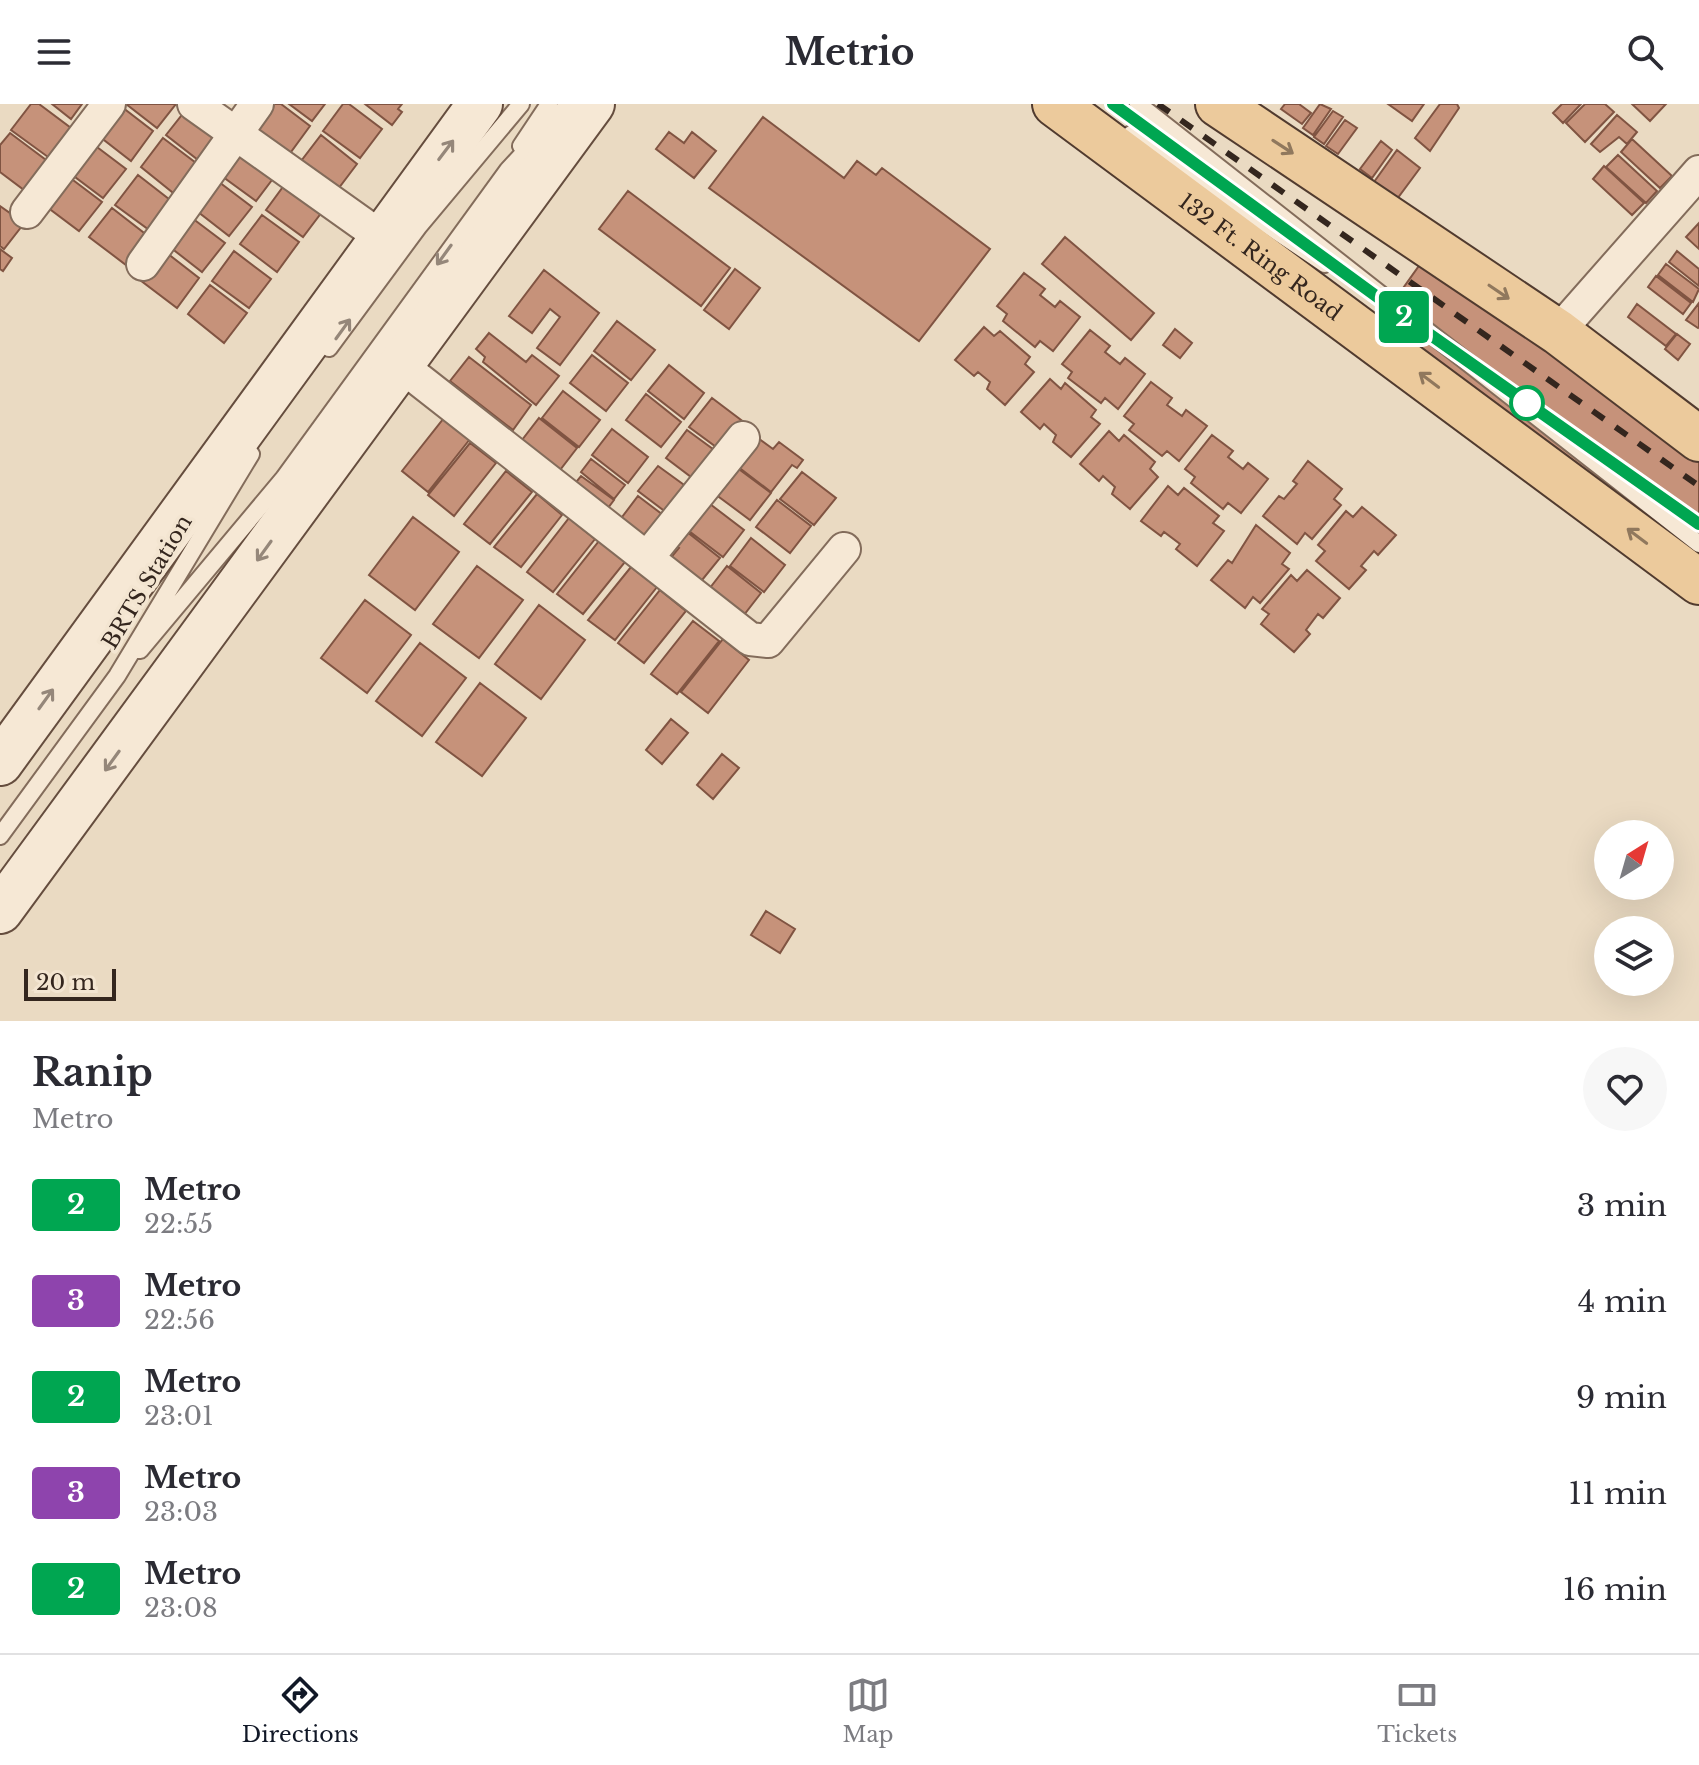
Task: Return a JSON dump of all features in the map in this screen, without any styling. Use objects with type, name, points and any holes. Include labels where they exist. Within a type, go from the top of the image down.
[{"type":"main road","points":[[0,911],[592,104]]},
{"type":"main road","name":"132 Ft. Ring Road","points":[[1055,104],[1699,582]]},
{"type":"main road","points":[[1218,104],[1558,332],[1699,439]]},
{"type":"main road","points":[[0,763],[381,237],[504,108]]},
{"type":"street","points":[[27,212],[109,104]]},
{"type":"street","points":[[194,104],[381,237]]},
{"type":"street","points":[[143,264],[257,104]]},
{"type":"street","points":[[1558,332],[1699,172]]},
{"type":"street","points":[[399,364],[750,639],[768,641],[844,549]]},
{"type":"street","points":[[647,558],[743,438]]},
{"type":"lane","points":[[508,170],[549,104]]},
{"type":"lane","points":[[508,170],[569,104]]},
{"type":"lane","points":[[1138,104],[1422,330],[1699,544]]},
{"type":"lane","points":[[315,368],[504,108]]},
{"type":"lane","points":[[1122,128],[1422,330]]},
{"type":"lane","name":"BRTS Station","points":[[117,676],[205,577],[284,478],[508,170]]},
{"type":"lane","name":"BRTS Station","points":[[117,676],[178,569],[258,445]]},
{"type":"lane","points":[[0,836],[117,676]]},
{"type":"building","points":[[31,104],[39,104],[71,128],[48,157],[11,130]]},
{"type":"building","points":[[52,104],[82,104],[71,119]]},
{"type":"building","points":[[118,104],[153,131],[131,161],[95,133]]},
{"type":"building","points":[[126,104],[176,104],[157,128]]},
{"type":"building","points":[[269,104],[281,104],[310,126],[288,156],[251,128]]},
{"type":"building","points":[[289,104],[325,104],[312,121]]},
{"type":"building","points":[[343,104],[349,104],[382,129],[360,158],[323,131]]},
{"type":"building","points":[[365,104],[402,104],[398,109],[402,112],[392,125]]},
{"type":"building","points":[[1285,104],[1299,104],[1311,113],[1302,124],[1281,109]]},
{"type":"building","points":[[1320,104],[1331,109],[1313,135],[1303,128]]},
{"type":"building","points":[[1388,104],[1424,104],[1412,121]]},
{"type":"building","points":[[1440,104],[1457,104],[1459,108],[1430,151],[1415,138]]},
{"type":"building","points":[[1562,104],[1581,104],[1563,123],[1553,113]]},
{"type":"building","points":[[1585,104],[1605,104],[1614,112],[1585,142],[1566,123]]},
{"type":"building","points":[[1632,104],[1666,104],[1650,121]]},
{"type":"building","points":[[189,106],[225,134],[202,163],[166,135]]},
{"type":"building","points":[[1333,111],[1343,117],[1324,144],[1314,137]]},
{"type":"building","points":[[1617,115],[1637,132],[1627,144],[1619,137],[1600,152],[1591,144]]},
{"type":"building","points":[[763,117],[844,178],[857,161],[876,175],[882,168],[990,249],[919,341],[709,188]]},
{"type":"building","points":[[1345,120],[1357,128],[1338,154],[1326,146]]},
{"type":"building","points":[[669,132],[684,143],[692,132],[716,151],[694,178],[656,149]]},
{"type":"building","points":[[10,133],[46,160],[24,190],[0,172],[0,145]]},
{"type":"building","points":[[321,135],[357,164],[335,193],[298,165]]},
{"type":"building","points":[[163,138],[200,166],[177,196],[141,167]]},
{"type":"building","points":[[1632,139],[1672,176],[1660,188],[1621,152]]},
{"type":"building","points":[[89,141],[126,169],[103,198],[67,171]]},
{"type":"building","points":[[1381,141],[1392,150],[1372,178],[1360,169]]},
{"type":"building","points":[[242,144],[278,172],[256,201],[219,174]]},
{"type":"building","points":[[1397,150],[1420,168],[1397,199],[1374,182]]},
{"type":"building","points":[[1618,155],[1657,191],[1646,203],[1606,167]]},
{"type":"building","points":[[1604,166],[1644,203],[1632,215],[1593,179]]},
{"type":"building","points":[[65,174],[102,202],[79,231],[43,204]]},
{"type":"building","points":[[138,175],[174,203],[152,232],[115,205]]},
{"type":"building","points":[[215,179],[252,207],[229,236],[193,208]]},
{"type":"building","points":[[288,180],[325,208],[303,237],[266,210]]},
{"type":"building","points":[[628,191],[730,268],[701,306],[599,229]]},
{"type":"building","points":[[0,206],[10,213],[15,206],[29,217],[4,249],[0,246]]},
{"type":"building","points":[[112,208],[148,236],[126,265],[89,237]]},
{"type":"building","points":[[188,215],[225,243],[202,272],[166,244]]},
{"type":"building","points":[[262,215],[299,242],[277,272],[240,244]]},
{"type":"building","points":[[1699,223],[1699,249],[1686,237]]},
{"type":"building","points":[[1065,237],[1154,313],[1131,340],[1042,264]]},
{"type":"building","points":[[0,249],[12,258],[3,271],[0,269]]},
{"type":"building","points":[[163,250],[199,278],[177,308],[140,280]]},
{"type":"building","points":[[234,251],[271,279],[249,308],[212,281]]},
{"type":"building","points":[[1677,251],[1699,269],[1699,286],[1669,262]]},
{"type":"building","points":[[1426,256],[1699,450],[1699,580],[1364,343]]},
{"type":"building","points":[[1666,264],[1699,289],[1693,302],[1658,275]]},
{"type":"building","points":[[735,269],[760,288],[729,329],[704,310]]},
{"type":"building","points":[[544,270],[599,313],[560,365],[537,348],[560,317],[550,309],[532,333],[509,316]]},
{"type":"building","points":[[1024,273],[1045,289],[1040,295],[1055,307],[1060,301],[1080,317],[1053,351],[1040,341],[1035,347],[1003,321],[1007,314],[997,306]]},
{"type":"building","points":[[1656,276],[1691,303],[1683,314],[1648,287]]},
{"type":"building","points":[[210,285],[247,313],[224,343],[188,314]]},
{"type":"building","points":[[1699,303],[1699,327],[1698,328],[1686,320]]},
{"type":"building","points":[[1637,304],[1676,334],[1666,346],[1628,317]]},
{"type":"building","points":[[617,321],[655,350],[631,380],[594,351]]},
{"type":"building","points":[[984,327],[994,336],[1000,331],[1030,357],[1025,364],[1034,372],[1005,405],[987,389],[990,382],[978,372],[974,376],[955,360]]},
{"type":"building","points":[[1175,329],[1192,343],[1180,358],[1163,345]]},
{"type":"building","points":[[1090,330],[1110,346],[1105,352],[1120,364],[1125,358],[1145,374],[1118,409],[1105,398],[1101,403],[1068,378],[1072,372],[1062,364]]},
{"type":"building","points":[[489,333],[526,362],[532,355],[559,376],[536,405],[483,362],[485,357],[476,349]]},
{"type":"building","points":[[1677,334],[1690,344],[1678,360],[1665,349]]},
{"type":"building","points":[[592,355],[628,383],[606,411],[570,383]]},
{"type":"building","points":[[469,357],[531,405],[513,430],[450,381]]},
{"type":"building","points":[[669,365],[704,393],[684,419],[648,391]]},
{"type":"building","points":[[1050,379],[1061,389],[1065,383],[1096,410],[1091,417],[1100,424],[1071,457],[1053,442],[1056,435],[1044,424],[1040,429],[1021,412]]},
{"type":"building","points":[[1151,382],[1172,398],[1167,405],[1182,416],[1186,410],[1207,426],[1179,461],[1167,451],[1162,456],[1129,430],[1134,424],[1124,416]]},
{"type":"building","points":[[563,391],[600,420],[579,447],[542,418]]},
{"type":"building","points":[[646,394],[681,422],[661,447],[626,420]]},
{"type":"building","points":[[712,398],[745,423],[723,452],[689,427]]},
{"type":"building","points":[[444,418],[470,439],[428,492],[402,471]]},
{"type":"building","points":[[539,418],[577,448],[560,470],[522,440]]},
{"type":"building","points":[[612,429],[648,457],[628,483],[592,455]]},
{"type":"building","points":[[687,430],[721,455],[699,483],[666,458]]},
{"type":"building","points":[[1109,431],[1119,441],[1124,435],[1155,462],[1150,469],[1158,477],[1130,509],[1112,494],[1115,487],[1103,476],[1099,481],[1080,464]]},
{"type":"building","points":[[1212,435],[1233,451],[1228,457],[1243,469],[1248,463],[1268,479],[1241,513],[1228,503],[1223,509],[1191,483],[1195,477],[1185,469]]},
{"type":"building","points":[[758,438],[773,449],[779,442],[803,460],[797,468],[792,465],[771,492],[737,466]]},
{"type":"building","points":[[470,443],[496,463],[454,516],[428,495]]},
{"type":"building","points":[[591,459],[625,485],[614,499],[581,472]]},
{"type":"building","points":[[1308,461],[1342,489],[1334,499],[1341,505],[1312,539],[1305,533],[1297,544],[1263,516],[1279,496],[1284,499],[1297,484],[1293,481]]},
{"type":"building","points":[[658,466],[691,490],[671,516],[638,491]]},
{"type":"building","points":[[736,467],[771,493],[750,520],[715,494]]},
{"type":"building","points":[[506,471],[532,492],[490,544],[464,524]]},
{"type":"building","points":[[802,472],[836,498],[814,525],[780,499]]},
{"type":"building","points":[[581,476],[614,500],[605,512],[572,487]]},
{"type":"building","points":[[1168,486],[1178,495],[1184,488],[1219,516],[1213,523],[1224,531],[1197,566],[1176,549],[1180,544],[1164,532],[1161,536],[1141,521]]},
{"type":"building","points":[[537,494],[562,515],[521,567],[494,547]]},
{"type":"building","points":[[638,496],[671,521],[652,546],[619,521]]},
{"type":"building","points":[[777,500],[811,526],[790,553],[756,527]]},
{"type":"building","points":[[710,504],[744,530],[723,557],[689,531]]},
{"type":"building","points":[[1362,507],[1396,535],[1378,555],[1374,551],[1361,566],[1366,570],[1349,589],[1316,561],[1325,551],[1318,545],[1346,511],[1353,517]]},
{"type":"building","points":[[413,517],[459,552],[415,610],[369,575]]},
{"type":"building","points":[[569,518],[595,539],[553,592],[527,572]]},
{"type":"building","points":[[1256,525],[1290,553],[1282,564],[1289,569],[1260,603],[1253,597],[1245,608],[1211,580],[1228,560],[1232,563]]},
{"type":"building","points":[[682,528],[720,558],[698,585],[668,561],[679,548],[671,542]]},
{"type":"building","points":[[751,538],[785,565],[764,592],[730,566]]},
{"type":"building","points":[[599,541],[625,562],[583,614],[557,594]]},
{"type":"building","points":[[477,566],[523,600],[479,658],[433,624]]},
{"type":"building","points":[[727,566],[761,593],[740,620],[706,593]]},
{"type":"building","points":[[631,567],[657,587],[615,640],[588,620]]},
{"type":"building","points":[[1307,570],[1340,598],[1323,618],[1318,614],[1306,630],[1310,634],[1294,652],[1261,624],[1269,614],[1262,609],[1291,575],[1297,581]]},
{"type":"building","points":[[660,590],[686,611],[644,663],[618,643]]},
{"type":"building","points":[[365,600],[411,635],[367,693],[321,658]]},
{"type":"building","points":[[539,605],[585,640],[541,699],[495,664]]},
{"type":"building","points":[[693,621],[719,641],[677,694],[651,674]]},
{"type":"building","points":[[723,639],[749,660],[708,713],[681,692]]},
{"type":"building","points":[[420,643],[466,678],[422,736],[376,701]]},
{"type":"building","points":[[480,683],[526,718],[482,776],[436,742]]},
{"type":"building","points":[[671,719],[688,733],[662,764],[646,750]]},
{"type":"building","points":[[722,754],[739,768],[713,799],[697,785]]},
{"type":"building","points":[[766,911],[795,929],[780,953],[751,935]]},
{"type":"railway","points":[[1113,104],[1398,312],[1699,524]]},
{"type":"railway","points":[[1158,104],[1699,486]]},
{"type":"metro line","name":"2","points":[[1113,104],[1398,312],[1699,524]]}]
